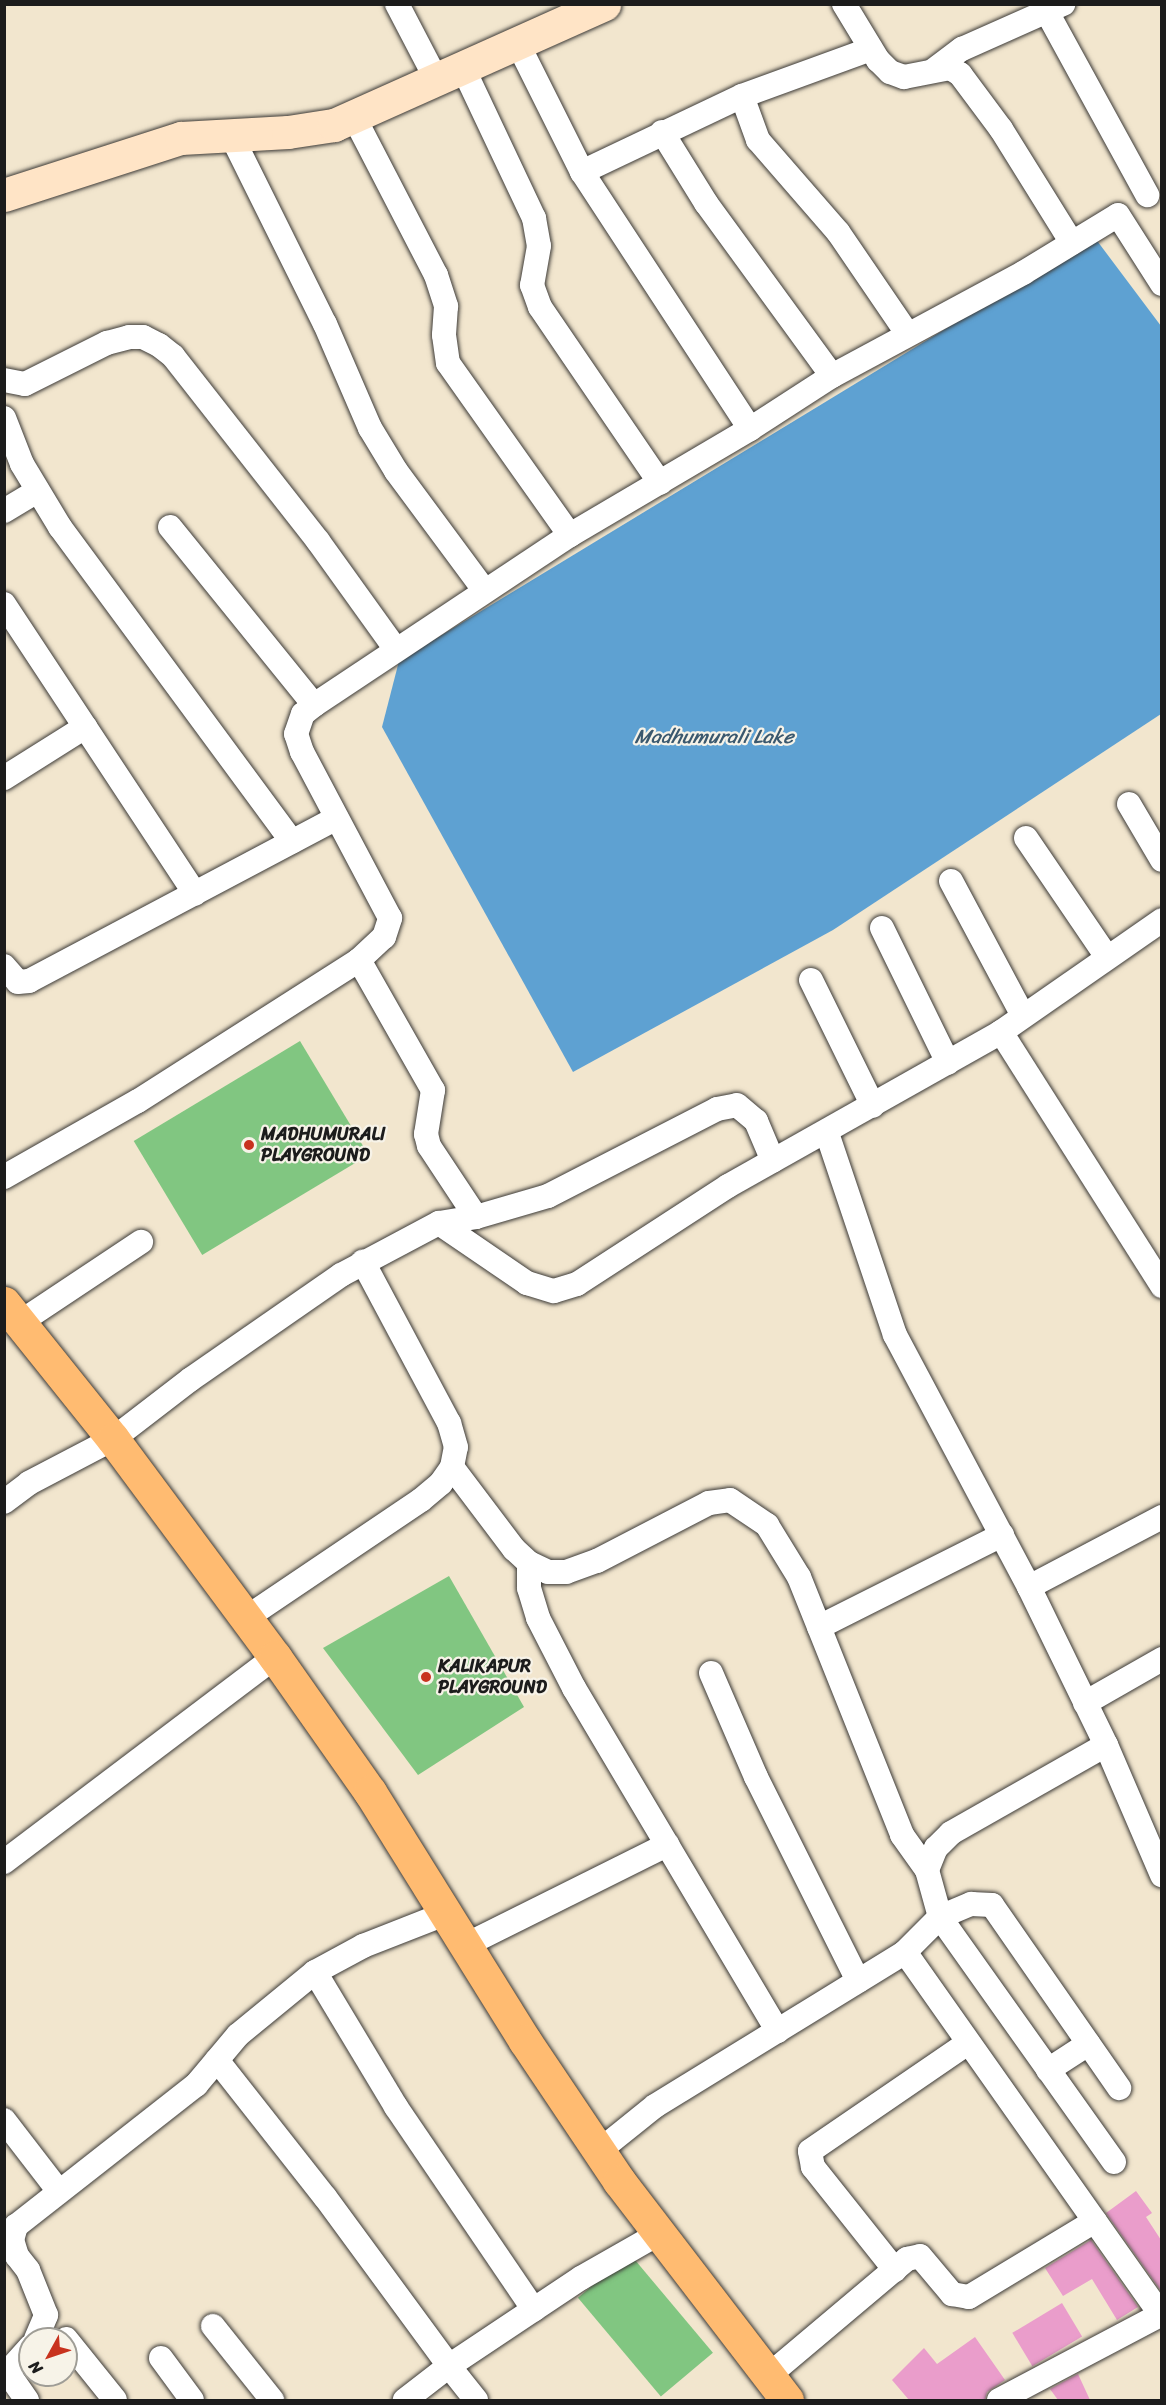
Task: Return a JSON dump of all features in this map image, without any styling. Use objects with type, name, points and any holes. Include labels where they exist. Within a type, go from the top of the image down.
[{"type":"main road","points":[[13,1312],[113,1439],[275,1657],[370,1792],[599,2151],[658,2234],[777,2388]]},
{"type":"street","points":[[397,4],[450,76],[534,218],[539,246],[532,285],[540,307],[660,483]]},
{"type":"street","points":[[844,4],[871,49],[890,72],[904,77],[935,69],[950,68],[960,74],[975,92],[1072,243]]},
{"type":"street","points":[[4,195],[181,138],[230,133],[288,132],[354,117],[519,46],[587,8]]},
{"type":"street","points":[[4,1177],[138,1101],[359,960],[384,937],[390,918],[296,734],[303,714],[395,648],[570,535],[750,429],[832,376],[907,333],[971,301],[1072,243],[1154,192],[1055,8],[962,49],[935,69]]},
{"type":"street","points":[[519,46],[582,172],[750,429]]},
{"type":"street","points":[[582,172],[662,132],[742,96],[871,49]]},
{"type":"street","points":[[742,96],[758,140],[838,232],[907,333]]},
{"type":"street","points":[[354,117],[436,275],[446,306],[444,335],[448,363],[570,535]]},
{"type":"street","points":[[662,132],[706,203],[832,376]]},
{"type":"street","points":[[230,133],[325,324],[370,428],[396,471],[484,590]]},
{"type":"street","points":[[1118,215],[1161,284]]},
{"type":"street","points":[[4,380],[25,384],[107,343],[129,337],[143,337],[159,345],[173,356],[318,541],[395,648]]},
{"type":"street","points":[[4,418],[9,438],[37,491],[292,842]]},
{"type":"street","points":[[4,511],[37,491]]},
{"type":"street","points":[[170,528],[314,705]]},
{"type":"street","points":[[4,604],[195,894]]},
{"type":"street","points":[[4,778],[85,727]]},
{"type":"street","points":[[1129,804],[1161,860]]},
{"type":"street","points":[[4,966],[18,982],[29,981],[337,818]]},
{"type":"street","points":[[1026,838],[1107,957]]},
{"type":"street","points":[[951,881],[1023,1016]]},
{"type":"street","points":[[439,1223],[527,1283],[554,1291],[577,1284],[773,1161],[827,1133],[1001,1032],[1161,920]]},
{"type":"street","points":[[882,928],[948,1063]]},
{"type":"street","points":[[359,960],[434,1090],[426,1134],[429,1146],[476,1217]]},
{"type":"street","points":[[811,980],[873,1106]]},
{"type":"street","points":[[1001,1032],[1161,1286]]},
{"type":"street","points":[[4,1502],[29,1483],[113,1439],[191,1379],[363,1262],[439,1223],[476,1217],[548,1196],[717,1109],[737,1105],[756,1121],[773,1161]]},
{"type":"street","points":[[827,1133],[895,1335],[1029,1587],[1106,1745],[1161,1875]]},
{"type":"street","points":[[13,1312],[141,1242]]},
{"type":"street","points":[[246,1618],[421,1500],[441,1484],[452,1467],[456,1447],[449,1423],[363,1262]]},
{"type":"street","points":[[452,1467],[529,1563],[548,1572],[566,1572],[597,1561],[688,1512],[730,1500],[767,1525],[788,1553],[885,1799],[910,1849],[927,1870],[940,1917],[1114,2162]]},
{"type":"street","points":[[1029,1587],[1161,1517]]},
{"type":"street","points":[[819,1627],[1002,1535]]},
{"type":"street","points":[[529,1563],[529,1588],[538,1618],[574,1688],[778,2031]]},
{"type":"street","points":[[4,1862],[275,1657]]},
{"type":"street","points":[[1085,1703],[1161,1659]]},
{"type":"street","points":[[711,1674],[756,1777],[858,1981]]},
{"type":"street","points":[[927,1870],[936,1848],[951,1833],[1106,1745]]},
{"type":"street","points":[[466,1945],[667,1845]]},
{"type":"street","points":[[599,2151],[655,2106],[905,1952],[940,1917],[971,1904],[992,1905],[1119,2088]]},
{"type":"street","points":[[56,2327],[46,2315],[8,2237],[15,2226],[58,2190],[149,2124],[196,2085],[238,2035],[315,1972],[363,1946],[447,1913]]},
{"type":"street","points":[[905,1952],[1161,2314],[999,2400]]},
{"type":"street","points":[[315,1972],[396,2107],[534,2310]]},
{"type":"street","points":[[895,2270],[813,2167],[810,2151],[968,2043]]},
{"type":"street","points":[[1048,2070],[1089,2044]]},
{"type":"street","points":[[217,2060],[325,2197],[476,2400]]},
{"type":"street","points":[[4,2120],[58,2190]]},
{"type":"street","points":[[777,2388],[907,2259],[920,2256],[952,2294],[969,2296],[1095,2221]]},
{"type":"street","points":[[405,2400],[449,2366],[581,2277],[658,2234]]},
{"type":"street","points":[[41,2327],[46,2315]]},
{"type":"street","points":[[213,2326],[272,2400]]},
{"type":"street","points":[[78,2354],[115,2400]]},
{"type":"street","points":[[161,2358],[192,2400]]},
{"type":"street","points":[[18,2361],[6,2375],[27,2400]]},
{"type":"green space","name":"MADHUMURALI PLAYGROUND","points":[[300,1041],[369,1155],[202,1255],[134,1141]]},
{"type":"green space","name":"KALIKAPUR PLAYGROUND","points":[[449,1576],[524,1707],[418,1775],[323,1648]]},
{"type":"green space","points":[[630,2254],[713,2353],[661,2397],[578,2298]]},
{"type":"water","name":"Madhumurali Lake","points":[[1095,238],[1161,326],[1161,714],[833,930],[573,1072],[382,727],[399,661]]},
{"type":"building","points":[[1136,2191],[1152,2213],[1146,2217],[1161,2240],[1161,2291],[1106,2213]]},
{"type":"building","points":[[1091,2240],[1138,2307],[1117,2320],[1092,2279],[1063,2296],[1045,2268]]},
{"type":"building","points":[[1062,2303],[1082,2336],[1032,2366],[1012,2333]]},
{"type":"building","points":[[975,2337],[1005,2380],[987,2392],[985,2400],[909,2400],[892,2380],[924,2348],[937,2364]]},
{"type":"building","points":[[1078,2374],[1090,2400],[1058,2400],[1050,2389]]},
{"type":"place","name":"MADHUMURALI PLAYGROUND","points":[[249,1145]]},
{"type":"place","name":"KALIKAPUR PLAYGROUND","points":[[426,1677]]}]
